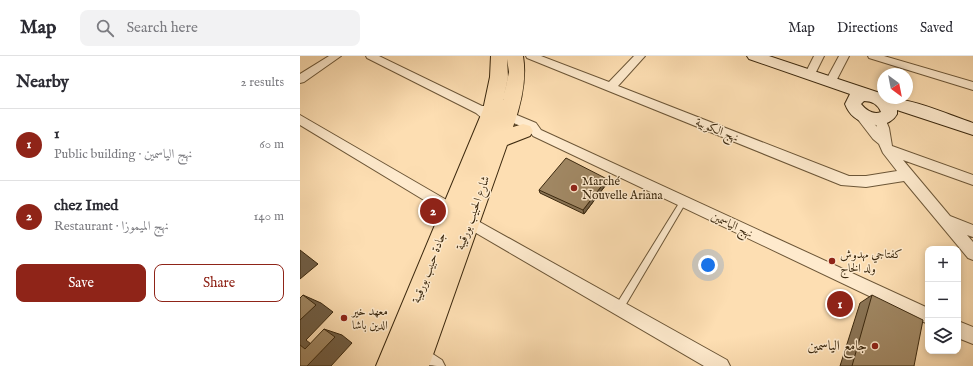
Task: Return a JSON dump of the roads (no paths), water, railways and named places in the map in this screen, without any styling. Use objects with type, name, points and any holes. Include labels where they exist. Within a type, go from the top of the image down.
[{"type":"main road","name":"جادة حبيب بورقيبة","points":[[390,366],[452,210],[504,122],[498,56]]},
{"type":"main road","name":"شارع الحبيب بورقيبة","points":[[423,362],[514,92],[516,72],[515,56]]},
{"type":"main road","points":[[754,56],[830,82],[880,107]]},
{"type":"main road","points":[[830,82],[856,109],[866,117],[880,107]]},
{"type":"main road","points":[[856,109],[854,100],[857,97],[880,107],[918,111],[973,129]]},
{"type":"street","points":[[300,79],[336,56]]},
{"type":"street","name":"نهج الياسمين","points":[[371,56],[504,122],[683,202],[925,315]]},
{"type":"street","name":"نهج الكوبية","points":[[531,56],[841,180],[858,183],[907,175]]},
{"type":"street","points":[[611,87],[640,56]]},
{"type":"street","points":[[810,74],[819,56]]},
{"type":"street","points":[[830,82],[844,56]]},
{"type":"street","points":[[874,56],[973,86]]},
{"type":"street","points":[[880,107],[886,146]]},
{"type":"street","points":[[856,109],[907,175],[973,253]]},
{"type":"street","points":[[300,119],[452,210]]},
{"type":"street","points":[[886,146],[973,180]]},
{"type":"street","points":[[947,221],[973,231]]},
{"type":"street","points":[[469,222],[720,366]]},
{"type":"street","points":[[961,331],[973,336]]},
{"type":"lane","points":[[619,308],[683,202]]},
{"type":"place","name":"Marché Nouvelle Ariana","points":[[574,188]]},
{"type":"place","name":"chez Imed","points":[[433,211]]},
{"type":"place","name":"كفتاجي مهدوش ولد الخاج","points":[[832,261]]},
{"type":"place","name":"1","points":[[840,304]]},
{"type":"place","name":"معهد خير الدين باشا","points":[[344,318]]},
{"type":"place","name":"جامع الياسمين","points":[[875,346]]}]
